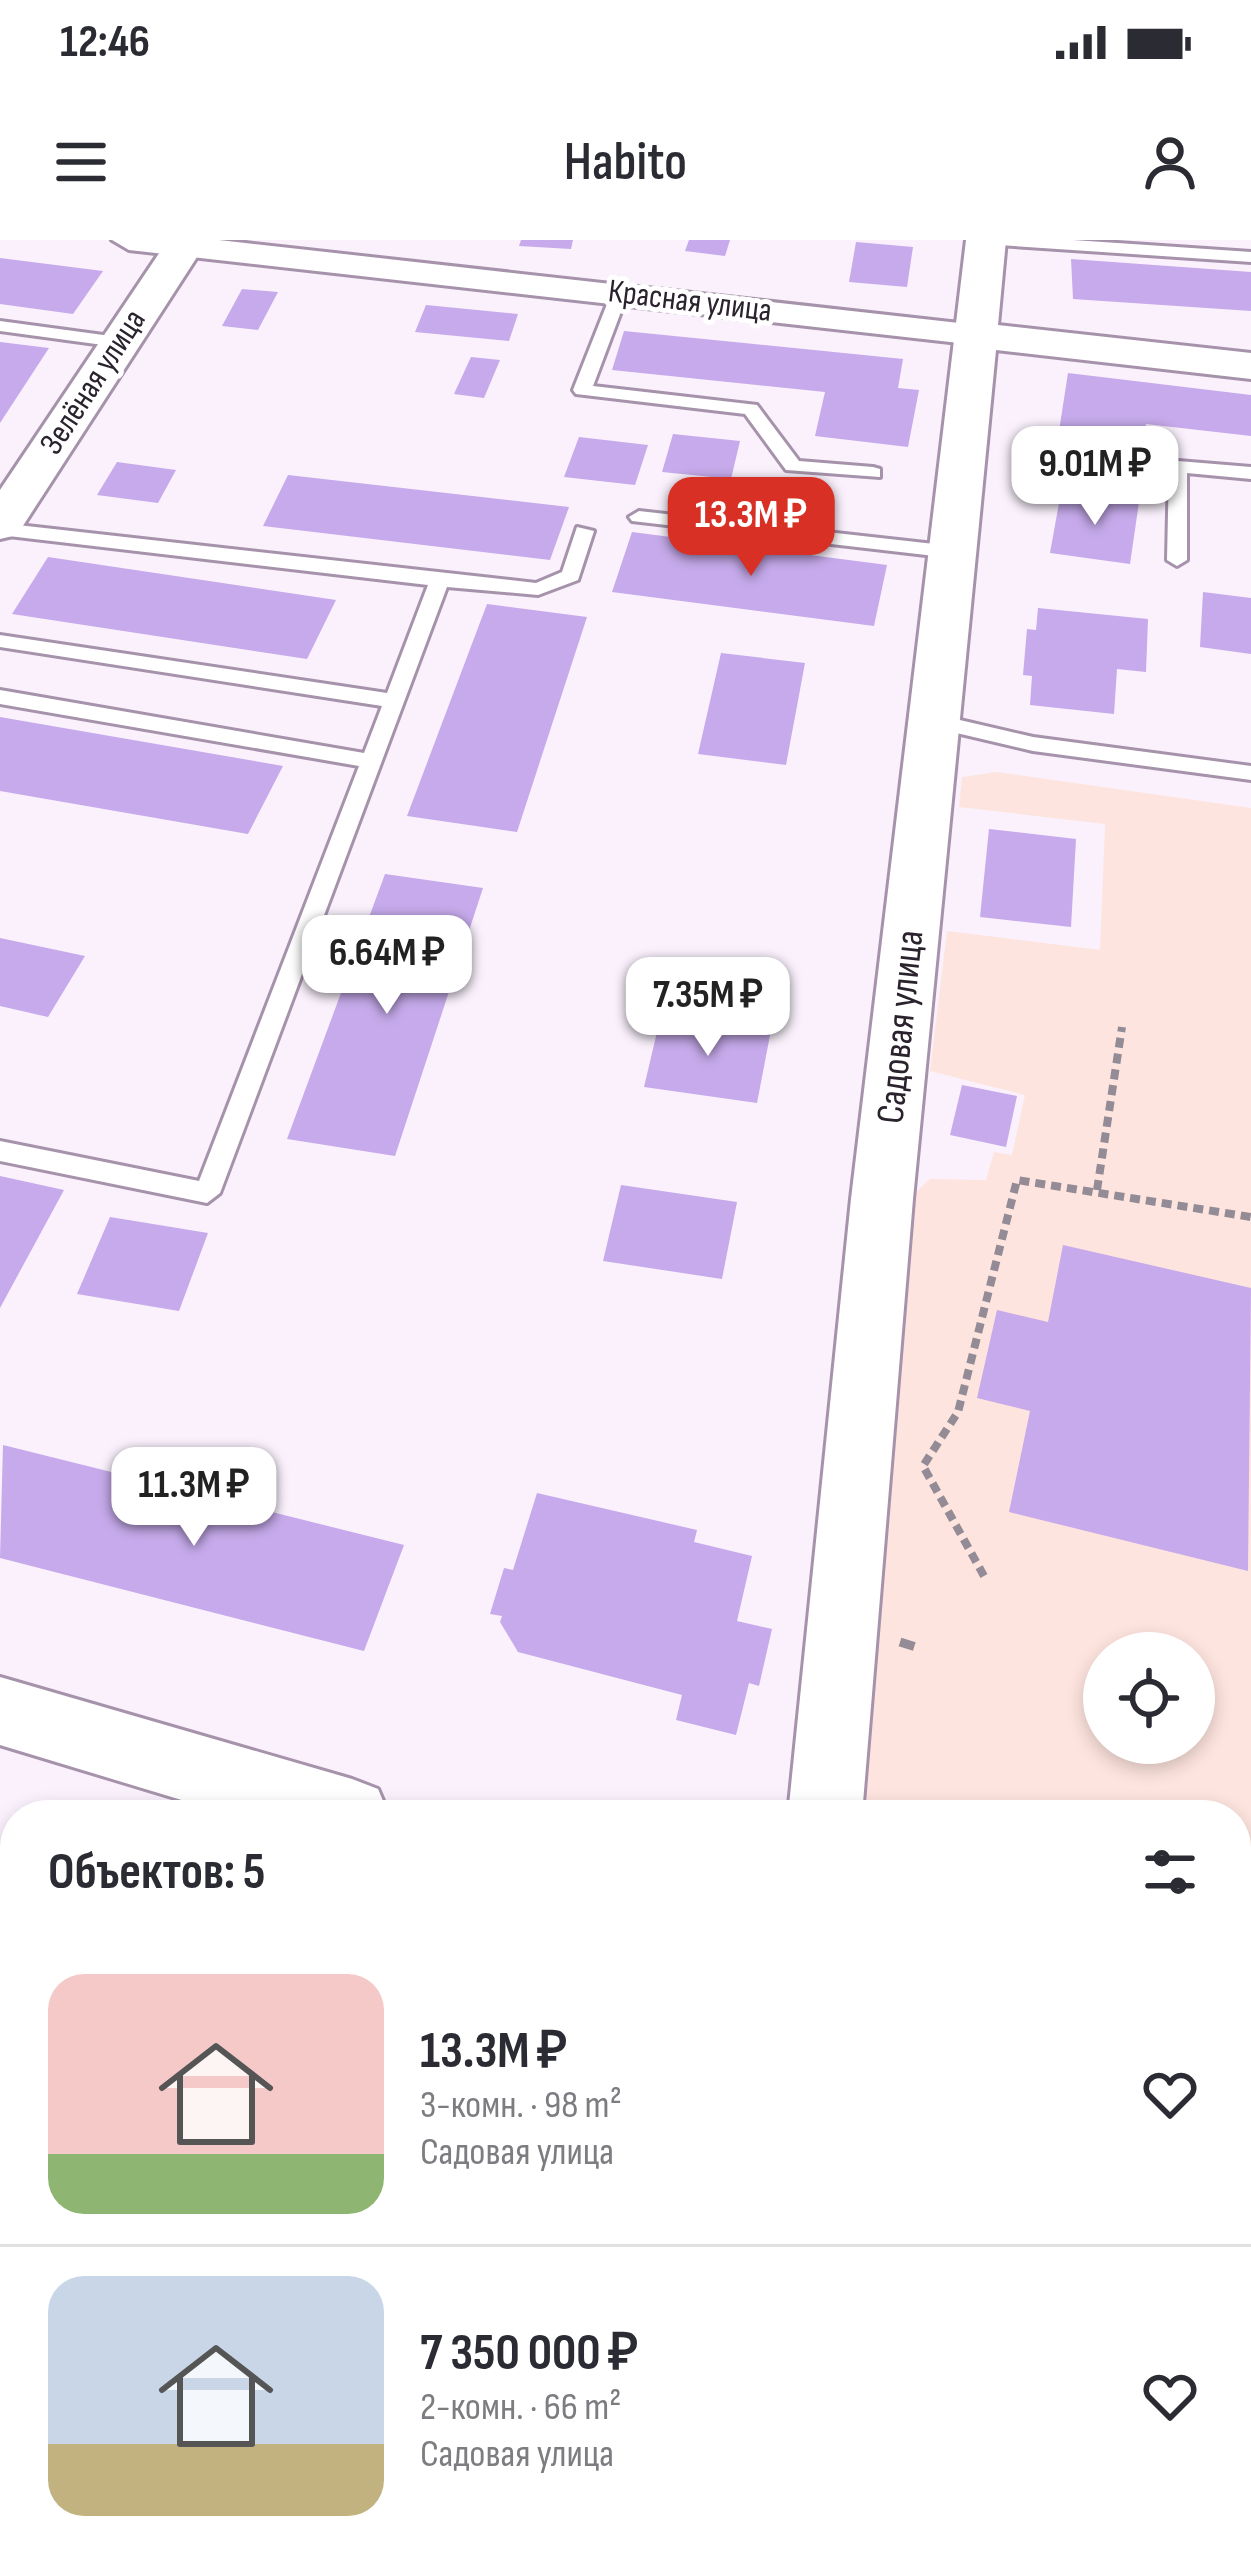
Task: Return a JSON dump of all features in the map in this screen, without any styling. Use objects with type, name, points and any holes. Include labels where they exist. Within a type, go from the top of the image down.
[{"type":"street","name":"Красная улица","points":[[129,240],[1251,366]]},
{"type":"street","name":"Садовая улица","points":[[826,1800],[882,1199],[986,240]]},
{"type":"street","name":"Зелёная улица","points":[[0,527],[186,243]]},
{"type":"street","points":[[0,1711],[301,1800]]},
{"type":"lane","points":[[1000,240],[1251,257]]},
{"type":"lane","points":[[620,293],[582,390],[751,409],[793,466],[873,473]]},
{"type":"lane","points":[[0,326],[118,342]]},
{"type":"lane","points":[[1177,560],[1178,467],[1251,473]]},
{"type":"lane","points":[[639,517],[952,552]]},
{"type":"lane","points":[[0,527],[538,590],[571,576],[584,531]]},
{"type":"lane","points":[[0,1151],[207,1193],[440,580]]},
{"type":"lane","points":[[0,641],[392,701]]},
{"type":"lane","points":[[0,697],[369,761]]},
{"type":"lane","points":[[934,721],[1033,744],[1251,773]]},
{"type":"path","points":[[1097,1190],[1122,1027]]},
{"type":"path","points":[[984,1576],[923,1466],[958,1412],[1017,1180],[1251,1216]]},
{"type":"shaded area","points":[[996,772],[1251,808],[1251,1800],[853,1800],[915,1193],[930,1179],[986,1180],[994,1152],[1012,1155],[1025,1095],[930,1071],[947,931],[1100,950],[1105,824],[959,807],[962,777]]},
{"type":"building","points":[[521,240],[573,240],[571,249],[519,246]]},
{"type":"building","points":[[689,240],[730,240],[725,256],[685,251]]},
{"type":"building","points":[[856,242],[913,247],[907,287],[849,282]]},
{"type":"building","points":[[0,258],[103,271],[73,314],[0,304]]},
{"type":"building","points":[[1071,259],[1251,272],[1251,311],[1073,299]]},
{"type":"building","points":[[242,289],[278,292],[258,330],[222,326]]},
{"type":"building","points":[[426,305],[518,314],[509,341],[415,332]]},
{"type":"building","points":[[624,331],[903,359],[898,388],[919,390],[908,447],[815,436],[825,392],[612,370]]},
{"type":"building","points":[[0,342],[49,348],[0,423]]},
{"type":"building","points":[[471,357],[500,360],[484,398],[454,394]]},
{"type":"building","points":[[1068,373],[1251,395],[1251,436],[1146,424],[1141,473],[1054,463]]},
{"type":"building","points":[[673,434],[740,441],[731,479],[662,472]]},
{"type":"building","points":[[579,437],[648,445],[635,485],[564,477]]},
{"type":"building","points":[[117,462],[176,470],[158,503],[97,495]]},
{"type":"building","points":[[288,475],[569,507],[550,560],[263,526]]},
{"type":"building","points":[[1061,492],[1139,502],[1130,564],[1050,553]]},
{"type":"building","points":[[632,532],[887,565],[874,626],[612,592]]},
{"type":"building","points":[[48,557],[336,600],[307,659],[12,614]]},
{"type":"building","points":[[1203,592],[1251,598],[1251,654],[1200,647]]},
{"type":"building","points":[[487,604],[587,617],[517,832],[407,816]]},
{"type":"building","points":[[1038,608],[1148,619],[1146,672],[1117,669],[1114,714],[1030,705],[1032,676],[1023,675],[1027,629],[1036,630]]},
{"type":"building","points":[[721,653],[805,663],[786,765],[698,754]]},
{"type":"building","points":[[0,717],[283,766],[248,834],[0,791]]},
{"type":"building","points":[[989,829],[1076,839],[1071,927],[980,917]]},
{"type":"building","points":[[385,874],[483,888],[395,1156],[287,1139]]},
{"type":"building","points":[[0,938],[85,956],[48,1017],[0,1006]]},
{"type":"building","points":[[661,1015],[771,1030],[757,1103],[644,1087]]},
{"type":"building","points":[[962,1085],[1017,1096],[1006,1147],[950,1135]]},
{"type":"building","points":[[0,1176],[64,1190],[0,1308]]},
{"type":"building","points":[[621,1185],[737,1202],[722,1279],[603,1261]]},
{"type":"building","points":[[110,1217],[208,1233],[179,1311],[77,1294]]},
{"type":"building","points":[[1063,1245],[1251,1288],[1248,1571],[1009,1512],[1030,1411],[977,1398],[997,1310],[1048,1322]]},
{"type":"building","points":[[3,1445],[404,1545],[364,1651],[0,1558]]},
{"type":"building","points":[[537,1493],[697,1530],[694,1542],[752,1556],[737,1621],[772,1629],[759,1686],[749,1683],[736,1735],[676,1720],[682,1695],[518,1652],[500,1622],[502,1616],[490,1614],[504,1568],[513,1570]]}]
